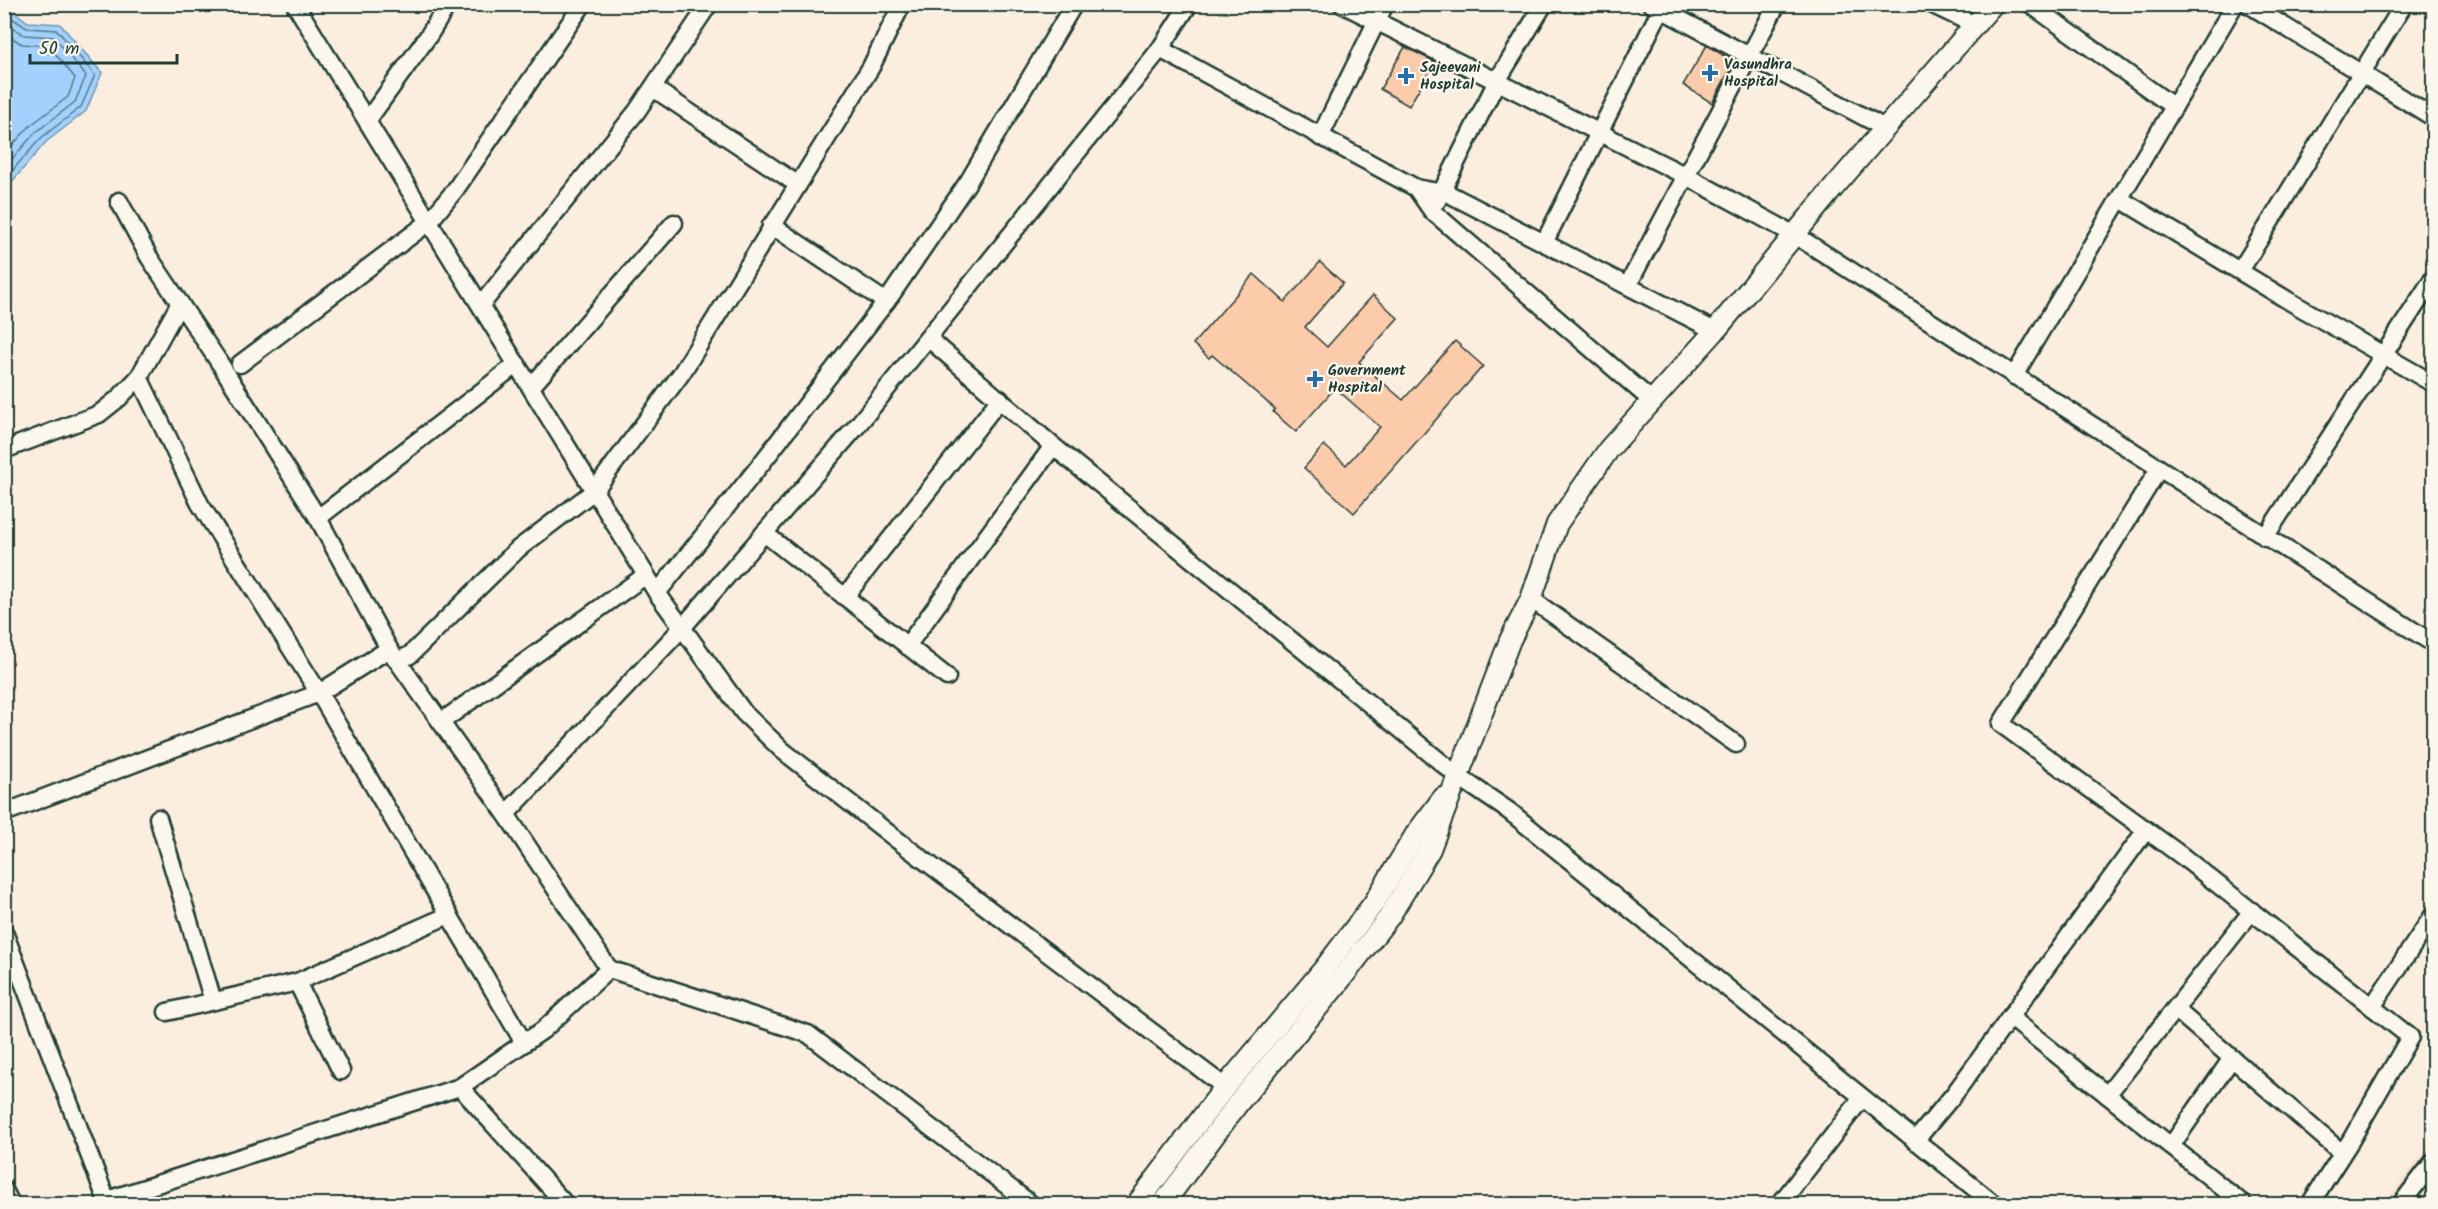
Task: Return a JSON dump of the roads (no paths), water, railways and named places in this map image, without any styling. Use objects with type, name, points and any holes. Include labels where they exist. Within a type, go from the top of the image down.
[{"type":"street","points":[[295,4],[657,593],[744,713],[782,750],[896,839],[1225,1087]]},
{"type":"street","points":[[367,121],[429,35],[448,4]]},
{"type":"street","points":[[240,364],[429,222],[455,190],[583,4]]},
{"type":"street","points":[[481,305],[637,111],[709,4]]},
{"type":"street","points":[[4,813],[319,693],[393,655],[410,655],[518,549],[594,491],[681,374],[771,225],[871,67],[902,4]]},
{"type":"street","points":[[657,593],[761,464],[886,302],[968,182],[1074,4]]},
{"type":"street","points":[[506,814],[682,628],[857,426],[1160,49],[1189,4]]},
{"type":"street","points":[[1342,4],[1686,176],[1794,234],[2433,644]]},
{"type":"street","points":[[1320,137],[1385,4]]},
{"type":"street","points":[[1432,211],[1497,81],[1544,4]]},
{"type":"street","points":[[1628,285],[1777,4]]},
{"type":"street","points":[[1931,4],[1975,25]]},
{"type":"street","points":[[1163,1204],[1239,1102],[1338,984],[1389,918],[1430,849],[1510,640],[1531,599],[1557,524],[1609,449],[1715,331],[1794,234],[1993,4]]},
{"type":"street","points":[[2030,4],[2174,108]]},
{"type":"street","points":[[2014,376],[2235,4]]},
{"type":"street","points":[[2248,4],[2433,118]]},
{"type":"street","points":[[2240,271],[2404,4]]},
{"type":"street","points":[[1544,243],[1661,7],[1885,128]]},
{"type":"street","points":[[1160,49],[1416,188],[1449,194],[1715,331]]},
{"type":"street","points":[[653,88],[797,184]]},
{"type":"street","points":[[1416,188],[1432,211],[1652,401]]},
{"type":"street","points":[[2120,199],[2433,384]]},
{"type":"street","points":[[119,201],[149,257],[318,518],[393,655],[506,814],[609,969],[808,1034],[1031,1204]]},
{"type":"street","points":[[531,387],[674,223]]},
{"type":"street","points":[[771,225],[886,302]]},
{"type":"street","points":[[2265,537],[2433,277]]},
{"type":"street","points":[[4,450],[99,414],[119,398],[140,377],[180,303]]},
{"type":"street","points":[[928,338],[1053,446],[1459,777],[1509,811],[1994,1204]]},
{"type":"street","points":[[318,518],[517,364]]},
{"type":"street","points":[[140,377],[200,504],[319,693],[524,1043]]},
{"type":"street","points":[[844,597],[1000,399]]},
{"type":"street","points":[[907,646],[1053,446]]},
{"type":"street","points":[[2159,469],[2001,724],[2252,911],[2410,1037],[2310,1204]]},
{"type":"street","points":[[764,533],[947,677]]},
{"type":"street","points":[[441,722],[646,575]]},
{"type":"street","points":[[1531,599],[1736,744]]},
{"type":"street","points":[[1137,1204],[1225,1087],[1324,969],[1374,903],[1416,834],[1459,777]]},
{"type":"street","points":[[158,818],[213,1001]]},
{"type":"street","points":[[1915,1142],[1954,1093],[2146,830]]},
{"type":"street","points":[[2107,1095],[2252,911]]},
{"type":"street","points":[[2372,1007],[2433,914]]},
{"type":"street","points":[[167,1012],[297,982],[449,915]]},
{"type":"street","points":[[4,932],[108,1202],[460,1087],[543,1029],[609,969]]},
{"type":"street","points":[[297,982],[342,1071]]},
{"type":"street","points":[[2175,1009],[2342,1153]]},
{"type":"street","points":[[2010,1017],[2243,1204]]},
{"type":"street","points":[[2170,1146],[2232,1058]]},
{"type":"street","points":[[460,1087],[565,1204]]},
{"type":"street","points":[[1780,1204],[1862,1098]]},
{"type":"street","points":[[2401,1204],[2433,1161]]},
{"type":"street","points":[[4,1190],[11,1204]]},
{"type":"water","points":[[5,5],[28,22],[60,24],[102,73],[86,111],[46,142],[5,190]]},
{"type":"place","name":"Vasundhra Hospital","points":[[1710,73]]},
{"type":"place","name":"Sajeevani Hospital","points":[[1406,76]]},
{"type":"place","name":"Government Hospital","points":[[1315,379]]}]
